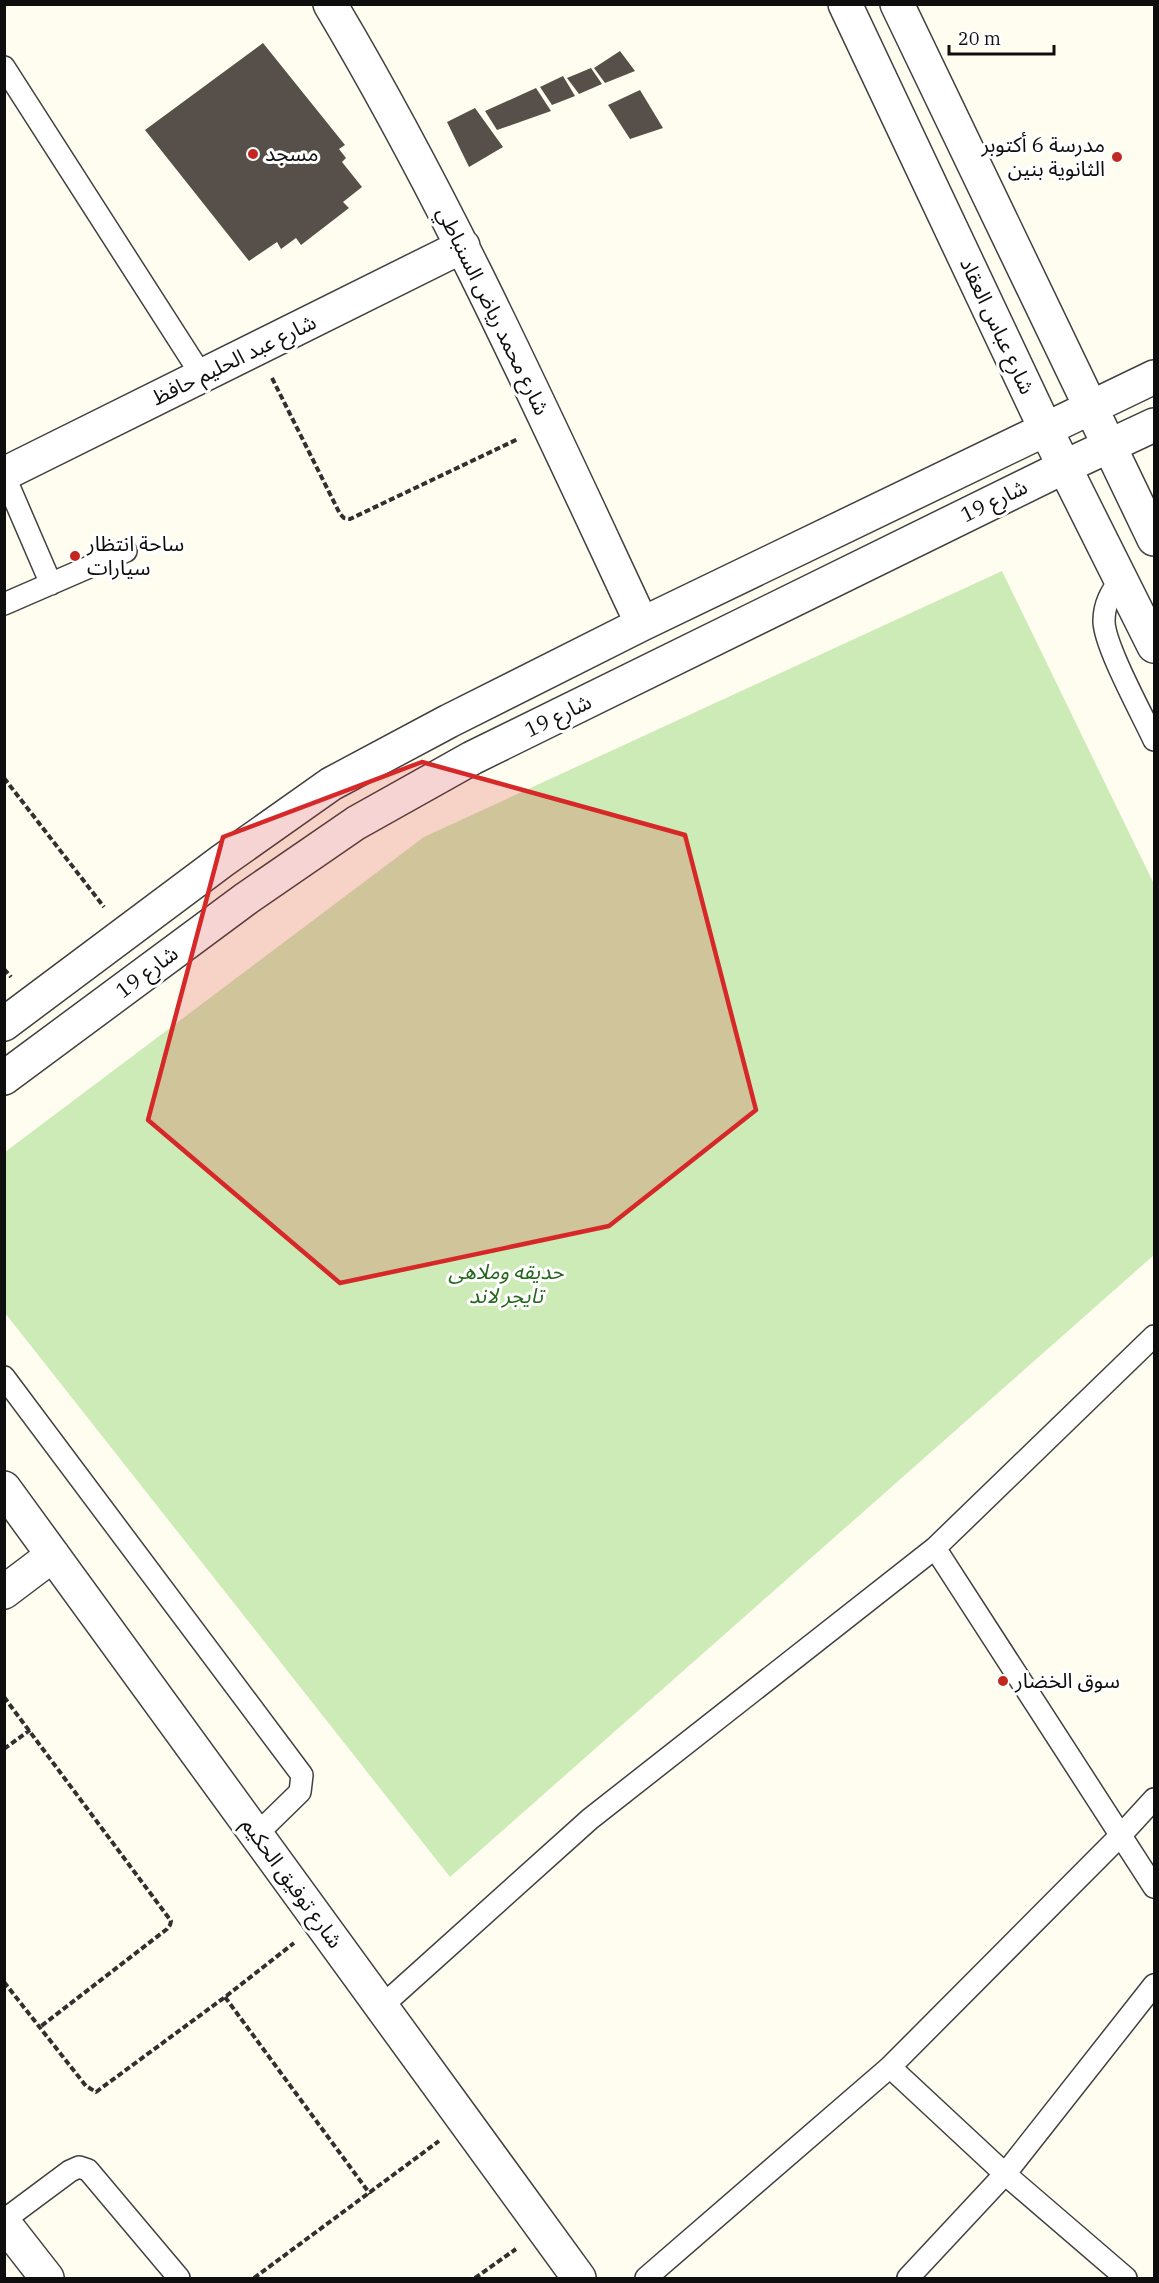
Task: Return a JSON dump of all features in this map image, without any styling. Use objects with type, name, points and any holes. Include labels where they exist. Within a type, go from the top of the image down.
[{"type":"street","name":"شارع محمد رياض السنباطي","points":[[330,4],[383,93],[463,246],[642,624]]},
{"type":"street","name":"شارع عباس العقاد","points":[[845,4],[1046,430],[1155,646]]},
{"type":"street","points":[[897,4],[1093,407],[1155,540]]},
{"type":"street","name":"شارع عبد الحليم حافظ","points":[[4,474],[463,246]]},
{"type":"street","name":"شارع 19","points":[[4,1024],[222,861],[331,784],[449,721],[642,624],[1155,377]]},
{"type":"street","name":"شارع 19","points":[[4,1078],[247,898],[356,823],[472,758],[1064,467],[1155,425]]},
{"type":"street","name":"شارع توفيق الحكيم","points":[[4,1488],[579,2278]]},
{"type":"street","points":[[4,1592],[53,1555]]},
{"type":"street","points":[[4,2222],[47,2278]]},
{"type":"lane","points":[[4,67],[202,376]]},
{"type":"lane","points":[[4,474],[51,584]]},
{"type":"lane","points":[[4,604],[126,551]]},
{"type":"lane","points":[[1121,579],[1111,592],[1105,607],[1105,635],[1155,740]]},
{"type":"lane","points":[[382,2006],[590,1819],[935,1548],[1155,1336]]},
{"type":"lane","points":[[4,1377],[302,1775],[300,1792],[257,1834]]},
{"type":"lane","points":[[935,1548],[1155,1887]]},
{"type":"lane","points":[[646,2278],[890,2067],[1155,1799]]},
{"type":"lane","points":[[908,2278],[1005,2174],[1155,1985]]},
{"type":"lane","points":[[890,2067],[1005,2174],[1126,2278]]},
{"type":"lane","points":[[4,2222],[70,2171],[79,2168],[88,2170],[179,2278]]},
{"type":"path","points":[[258,348],[344,518],[350,519],[548,424]]},
{"type":"path","points":[[4,778],[125,934]]},
{"type":"path","points":[[4,1697],[171,1921],[167,1929],[40,2027]]},
{"type":"path","points":[[4,1749],[30,1730]]},
{"type":"path","points":[[4,1982],[86,2086],[96,2092],[225,1997],[321,1922]]},
{"type":"path","points":[[225,1997],[370,2194]]},
{"type":"path","points":[[254,2278],[370,2194],[465,2121]]},
{"type":"path","points":[[475,2278],[543,2229]]},
{"type":"highlighted area","points":[[422,762],[685,835],[756,1110],[609,1226],[340,1283],[148,1120],[223,837]]},
{"type":"green space","name":"حديقه وملاهى تايجر لاند","points":[[1002,571],[1154,884],[1154,1255],[450,1877],[5,1313],[5,1152],[424,837]]},
{"type":"building","name":"مسجد","points":[[263,43],[345,145],[339,149],[346,158],[342,162],[362,187],[343,202],[349,208],[301,245],[296,238],[281,249],[277,242],[249,261],[145,130]]},
{"type":"building","points":[[620,51],[635,71],[605,83],[594,68]]},
{"type":"building","points":[[591,68],[602,84],[579,94],[567,78]]},
{"type":"building","points":[[563,76],[575,96],[552,105],[540,87]]},
{"type":"building","points":[[536,88],[551,111],[497,130],[485,111]]},
{"type":"building","points":[[640,90],[663,128],[630,139],[608,105]]},
{"type":"building","points":[[475,108],[503,147],[469,167],[447,122]]},
{"type":"place","name":"مسجد","points":[[253,154]]},
{"type":"place","name":"مدرسة 6 أكتوبر الثانوية بنين","points":[[1117,157]]},
{"type":"place","name":"ساحة انتظار سيارات","points":[[75,556]]},
{"type":"place","name":"سوق الخضار","points":[[1003,1681]]}]
